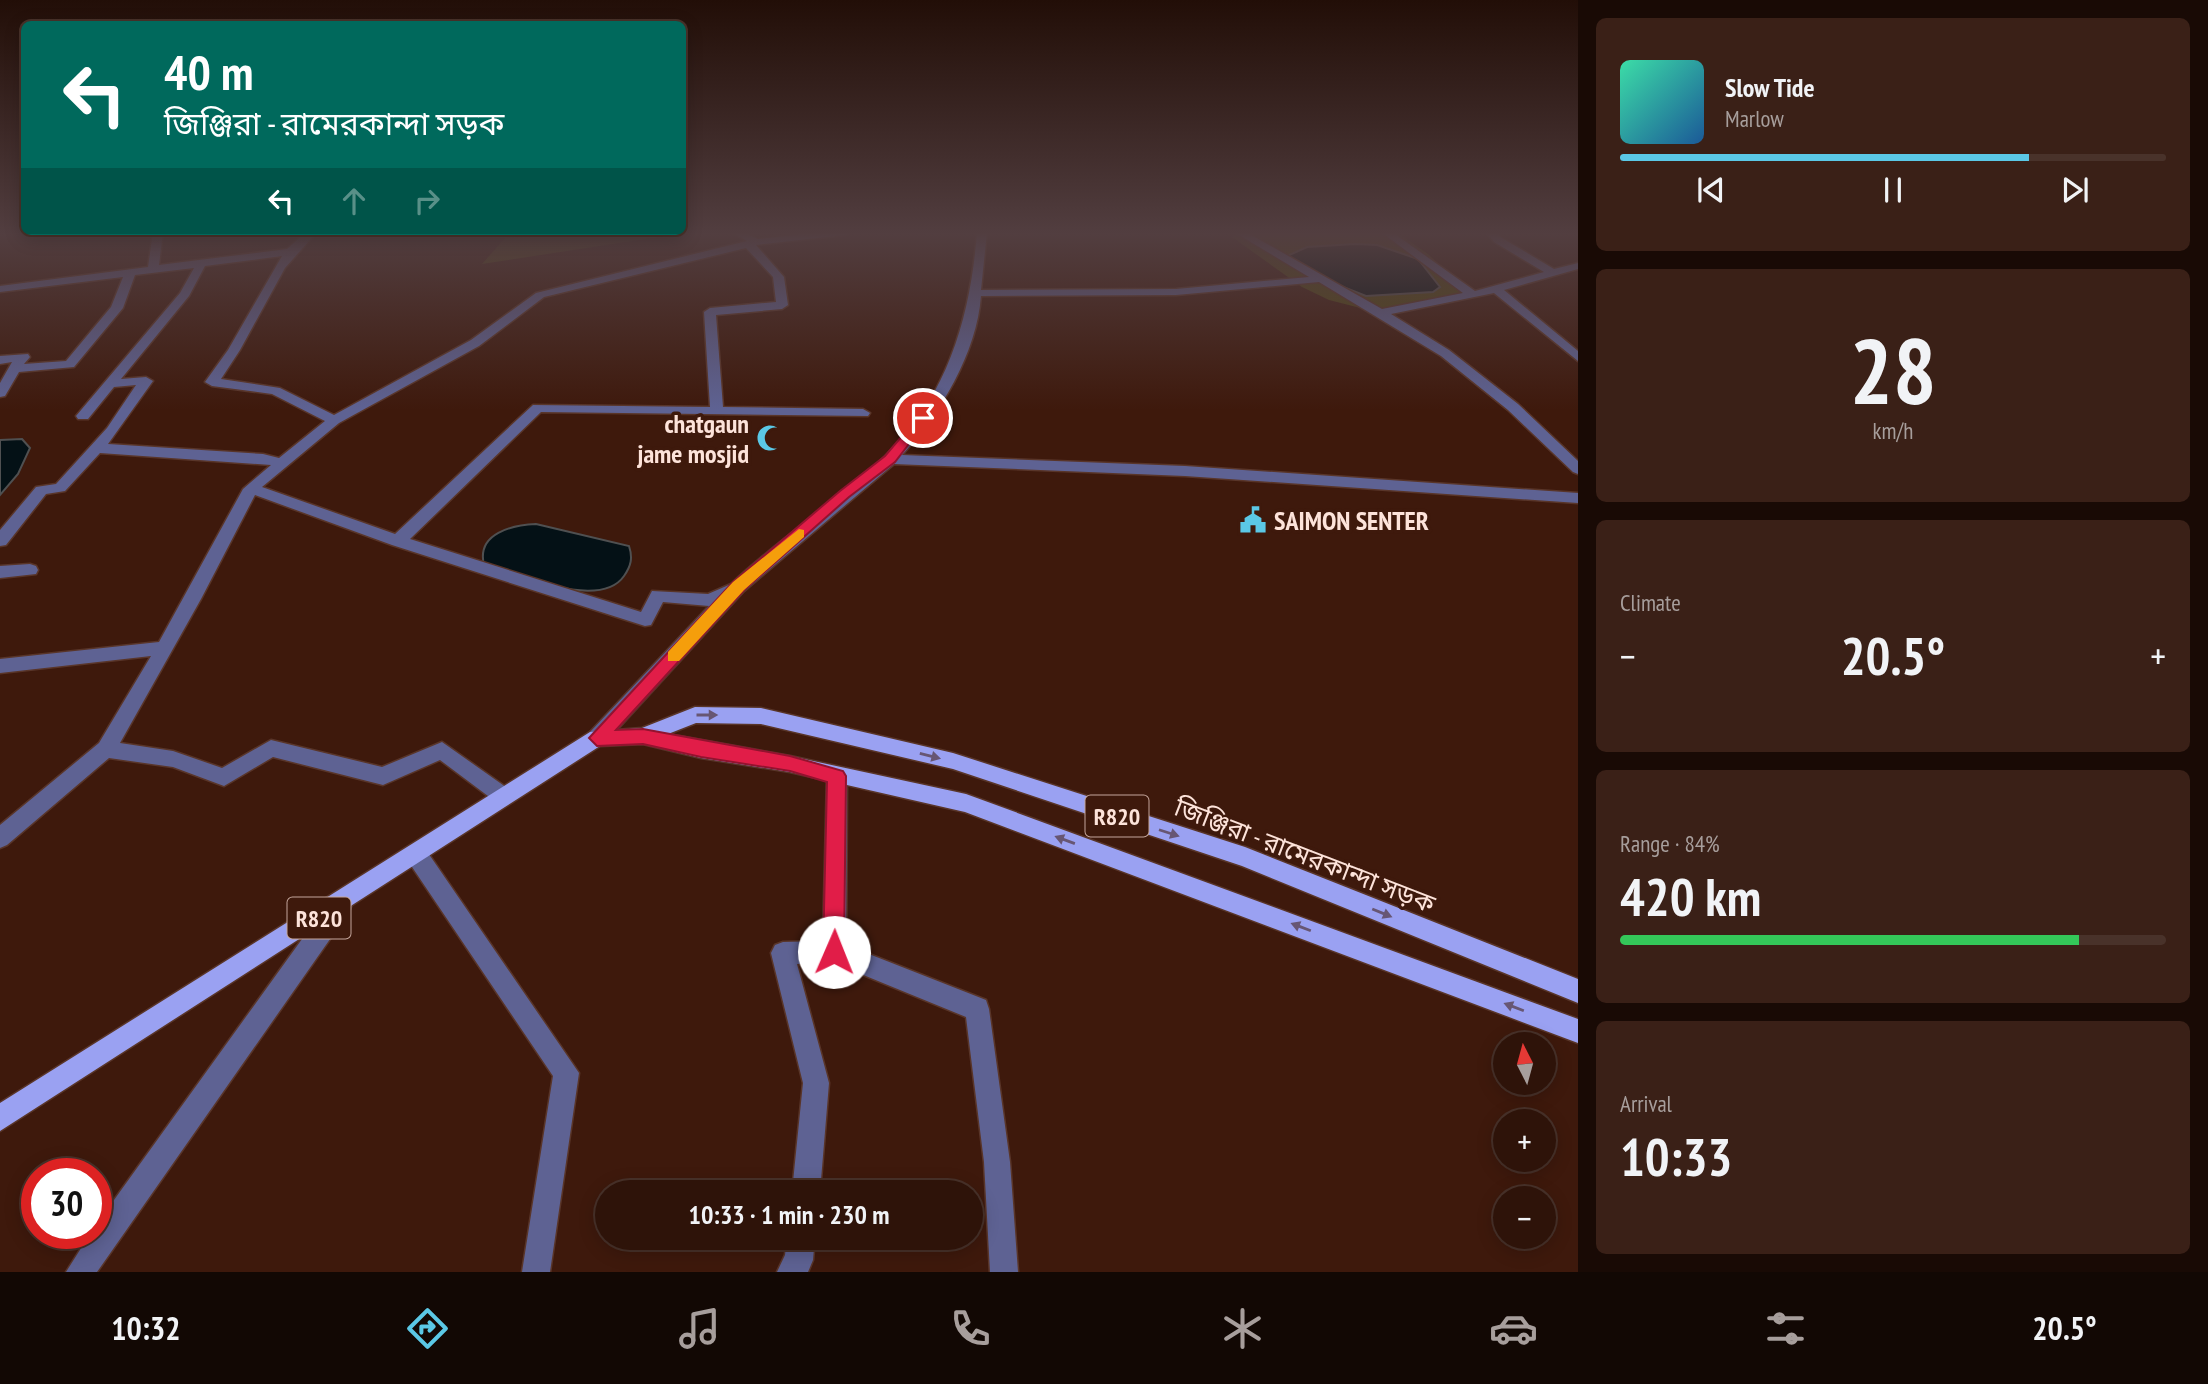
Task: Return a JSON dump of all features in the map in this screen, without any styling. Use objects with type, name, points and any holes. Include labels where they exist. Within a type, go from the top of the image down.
[{"type":"main road","name":"জিঞ্জিরা - রামেরকান্দা সড়ক","points":[[643,737],[695,715],[761,716],[953,761],[1245,858],[1578,991]]},
{"type":"main road","name":"জিঞ্জিরা - রামেরকান্দা সড়ক","points":[[597,738],[643,737],[701,750],[790,764],[966,803],[1578,1031]]},
{"type":"main road","name":"R820","points":[[0,1118],[341,904],[503,796],[597,738]]},
{"type":"street","points":[[15,369],[70,364],[117,308],[123,291]]},
{"type":"street","points":[[83,416],[113,383],[185,291]]},
{"type":"street","points":[[265,291],[235,352],[212,382],[275,391],[334,420]]},
{"type":"street","points":[[0,838],[106,749],[165,648],[251,488],[334,420],[475,343],[540,295],[555,291]]},
{"type":"street","points":[[717,411],[710,312],[782,305],[783,291]]},
{"type":"street","points":[[597,738],[739,586],[845,494],[890,459],[938,398],[964,344],[976,305],[974,293],[1183,291]]},
{"type":"street","points":[[1341,291],[1454,360],[1513,407],[1578,470]]},
{"type":"street","points":[[1469,291],[1474,295]]},
{"type":"street","points":[[1380,313],[1487,291]]},
{"type":"street","points":[[1499,291],[1578,357]]},
{"type":"street","points":[[0,360],[24,357],[0,393]]},
{"type":"street","points":[[0,541],[41,490],[60,488],[96,448],[146,382],[113,383]]},
{"type":"street","points":[[398,541],[538,408],[863,413]]},
{"type":"street","points":[[96,448],[263,458],[282,463]]},
{"type":"street","points":[[890,459],[1185,471],[1578,498]]},
{"type":"street","points":[[251,488],[398,541],[645,620],[658,595],[710,600],[739,586]]},
{"type":"street","points":[[0,572],[30,570]]},
{"type":"street","points":[[0,666],[165,648]]},
{"type":"street","points":[[106,749],[173,759],[224,777],[271,748],[383,776],[442,750],[503,796]]},
{"type":"street","points":[[834,952],[837,776]]},
{"type":"street","points":[[416,854],[566,1073],[536,1272]]},
{"type":"street","points":[[80,1272],[341,904]]},
{"type":"street","points":[[807,1180],[816,1083],[783,953],[834,952],[977,1010],[998,1163],[1004,1272]]},
{"type":"street","points":[[791,1272],[799,1260],[800,1250]]},
{"type":"shaded area","points":[[1311,291],[1461,291],[1461,294],[1380,313],[1329,300]]},
{"type":"shaded area","points":[[1354,291],[1434,291],[1433,292],[1366,296]]},
{"type":"shaded area","points":[[22,439],[30,448],[18,474],[0,495],[0,440]]},
{"type":"shaded area","points":[[536,524],[629,546],[631,558],[628,569],[612,586],[597,590],[578,590],[536,582],[484,565],[483,554],[491,538],[507,529]]},
{"type":"slow traffic","points":[[674,656],[739,586],[799,534]]},
{"type":"place","name":"chatgaun jame mosjid","points":[[770,438]]},
{"type":"place","name":"SAIMON SENTER","points":[[1253,520]]},
{"type":"route","points":[[834,952],[837,776],[790,764],[701,750],[643,737],[597,738],[739,586],[845,494],[890,459],[923,418]]}]
